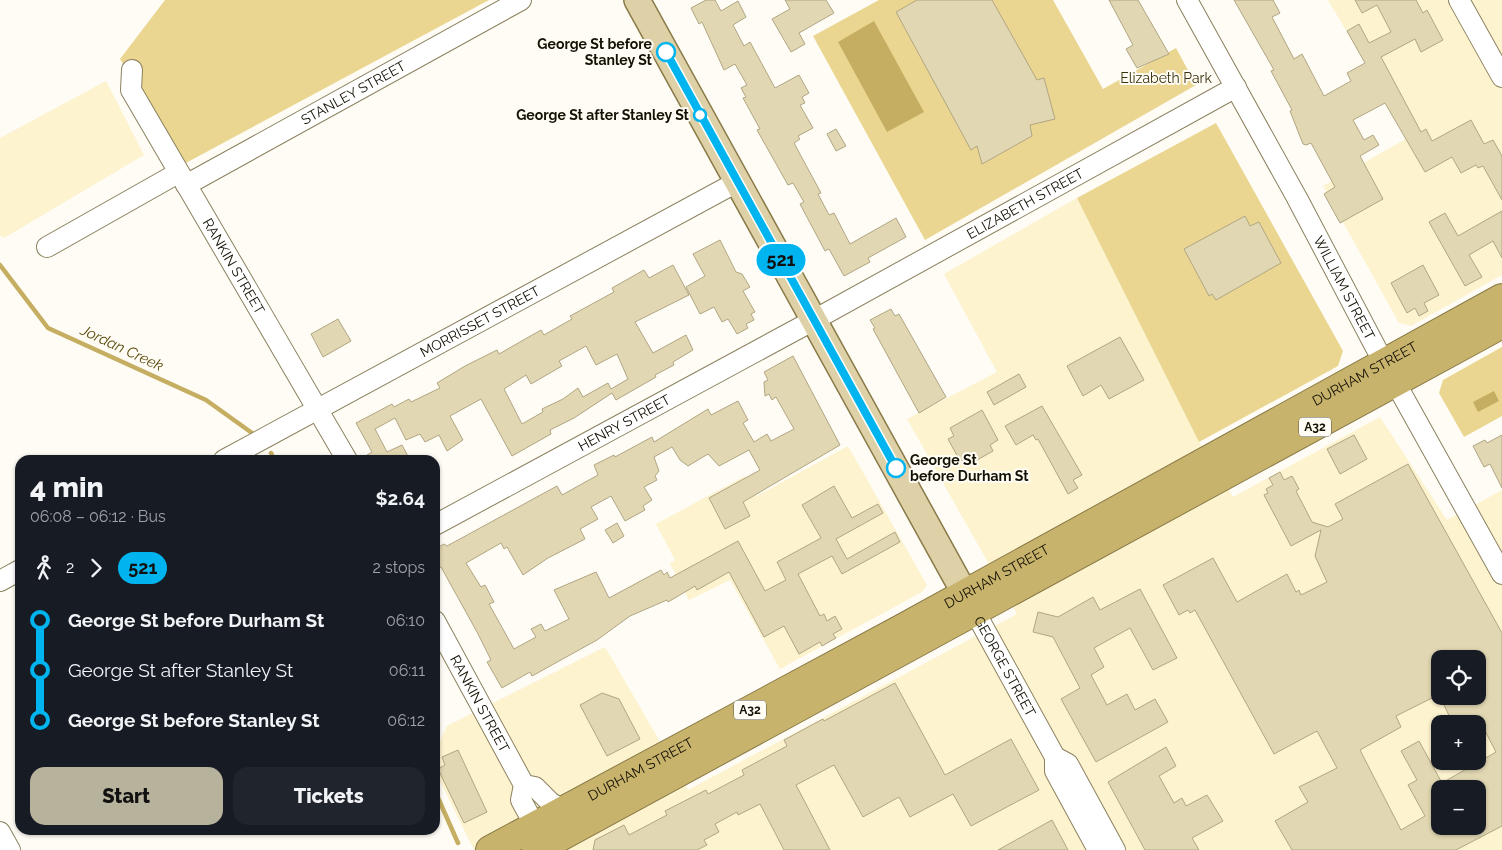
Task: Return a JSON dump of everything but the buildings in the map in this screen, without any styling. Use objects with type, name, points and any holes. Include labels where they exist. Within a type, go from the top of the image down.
[{"type":"highway","name":"DURHAM STREET","points":[[1391,373],[1502,298]]},
{"type":"highway","name":"DURHAM STREET","points":[[490,850],[549,841],[970,602],[1391,373],[1502,324]]},
{"type":"highway","name":"DURHAM STREET","points":[[549,841],[564,810],[970,602]]},
{"type":"main road","name":"GEORGE STREET","points":[[637,0],[970,602]]},
{"type":"street","name":"STANLEY STREET","points":[[47,246],[182,179],[521,0]]},
{"type":"street","name":"WILLIAM STREET","points":[[1187,0],[1502,574]]},
{"type":"street","points":[[1459,0],[1502,77]]},
{"type":"street","name":"RANKIN STREET","points":[[132,70],[131,90],[343,455]]},
{"type":"street","name":"ELIZABETH STREET","points":[[814,320],[1236,87]]},
{"type":"street","name":"MORRISSET STREET","points":[[233,455],[737,182]]},
{"type":"street","name":"HENRY STREET","points":[[440,522],[814,320]]},
{"type":"street","points":[[0,581],[15,573]]},
{"type":"street","name":"GEORGE STREET","points":[[970,602],[1055,757],[1055,772],[1098,850]]},
{"type":"street","name":"RANKIN STREET","points":[[440,629],[524,786],[520,800],[549,841]]},
{"type":"street","name":"GEORGE STREET","points":[[1055,757],[1068,764],[1115,850]]},
{"type":"street","points":[[524,786],[536,786],[551,803],[564,810]]},
{"type":"street","points":[[0,832],[10,850]]},
{"type":"shaded area","points":[[1328,0],[1502,0],[1502,275],[1411,326],[1399,323],[1323,186],[1409,137]]},
{"type":"shaded area","points":[[874,21],[924,112],[887,132],[838,42]]},
{"type":"shaded area","points":[[106,81],[144,155],[4,238],[0,236],[0,138]]},
{"type":"shaded area","points":[[1077,198],[1199,442],[1233,497],[1380,417],[1447,520],[1502,490],[1502,850],[474,850],[440,781],[440,741],[447,726],[605,647],[688,790],[1017,614],[907,419],[997,372],[944,274]]},
{"type":"shaded area","points":[[1494,391],[1499,401],[1478,412],[1473,402]]},
{"type":"shaded area","points":[[848,446],[927,585],[922,592],[780,669],[730,580],[689,600],[670,564],[675,560],[656,524],[745,476],[757,496]]},
{"type":"green space","points":[[165,0],[489,0],[184,164],[120,59]]},
{"type":"green space","name":"Elizabeth Park","points":[[879,0],[1053,0],[1103,89],[1176,48],[1196,85],[925,240],[813,36]]},
{"type":"green space","points":[[1216,123],[1343,351],[1338,366],[1199,442],[1077,198]]},
{"type":"green space","points":[[1502,347],[1502,416],[1464,437],[1439,393],[1443,380]]},
{"type":"waterway","name":"Jordan Creek","points":[[0,265],[48,328],[206,400],[252,433]]},
{"type":"waterway","name":"Jordan Creek","points":[[440,802],[458,843]]},
{"type":"bus line","name":"521","points":[[666,52],[896,468]]},
{"type":"place","name":"George St before Stanley St","points":[[666,52]]},
{"type":"place","name":"George St after Stanley St","points":[[700,115]]},
{"type":"place","name":"George St before Durham St","points":[[896,468]]}]
